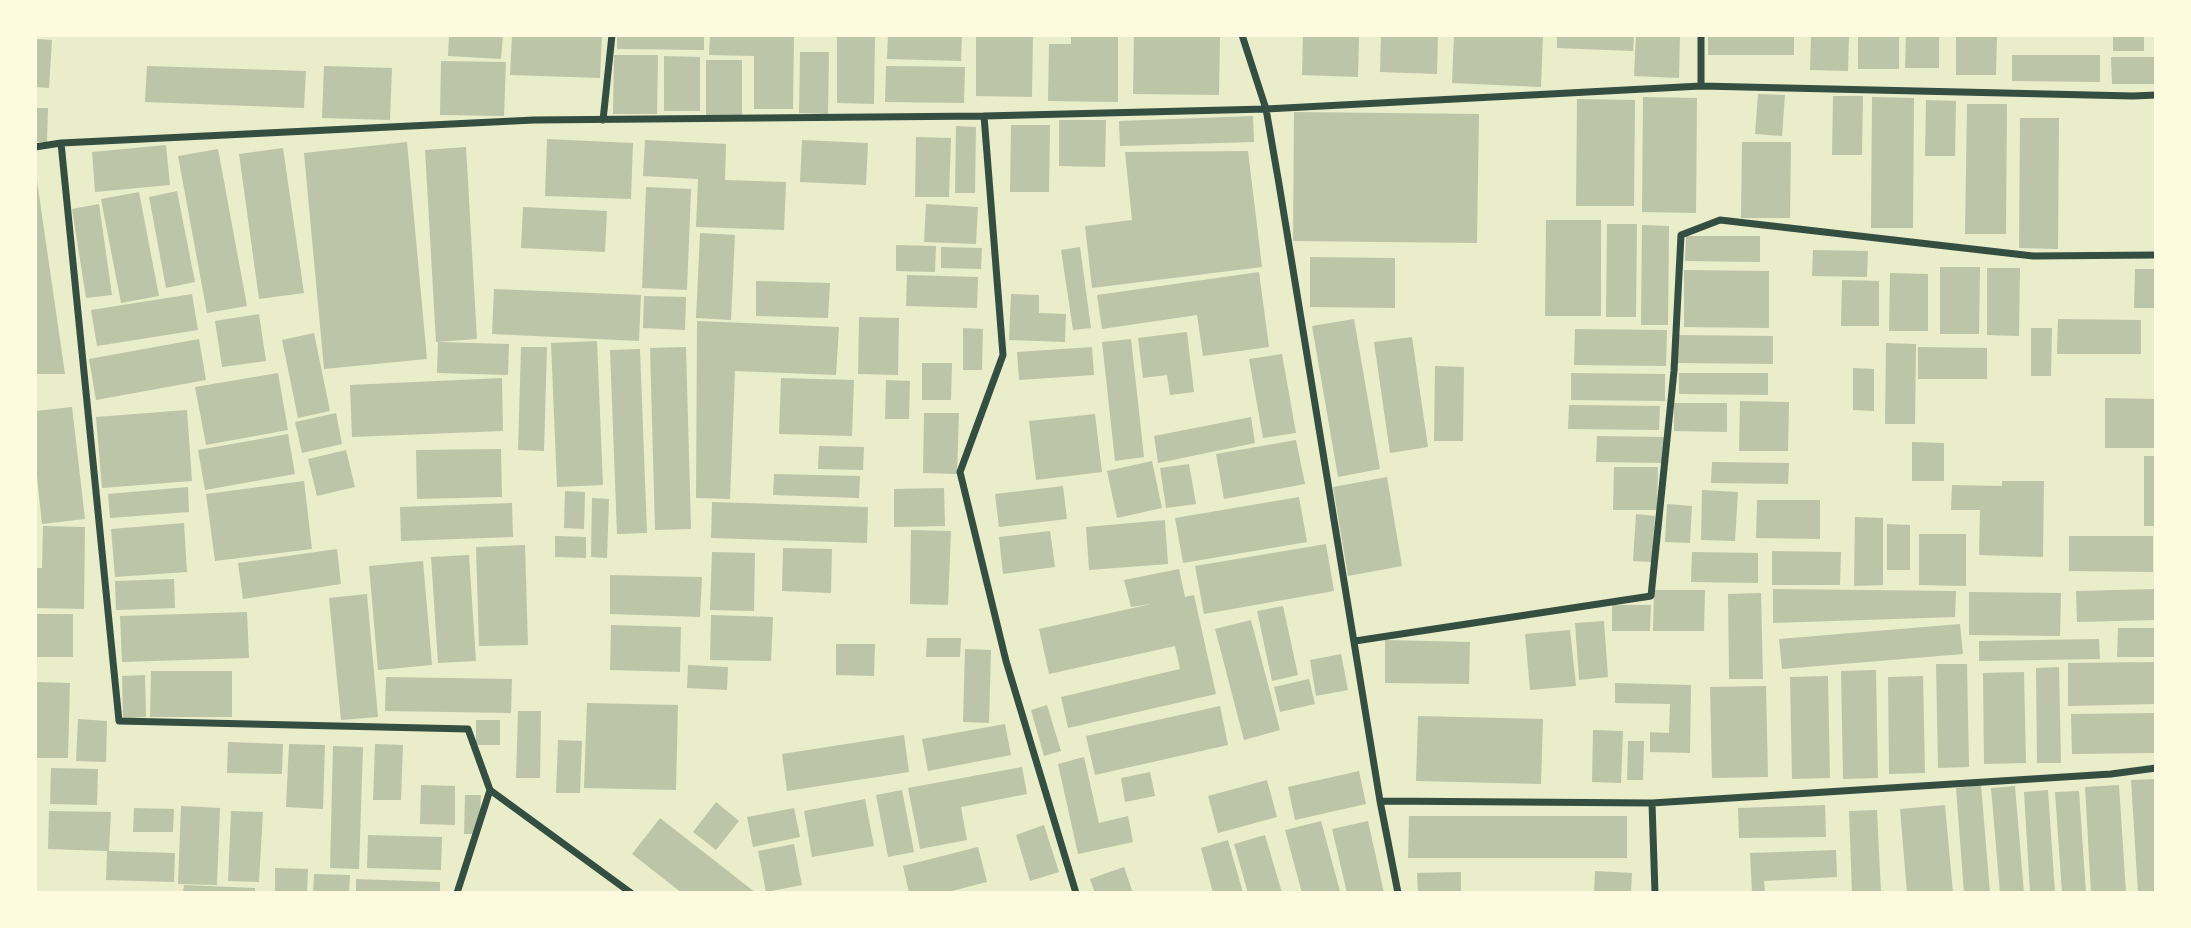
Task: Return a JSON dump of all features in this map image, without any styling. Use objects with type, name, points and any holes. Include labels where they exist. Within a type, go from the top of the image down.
[{"type":"street","points":[[603,120],[612,35]]},
{"type":"street","points":[[1242,35],[1266,109],[1380,801],[1398,893]]},
{"type":"street","points":[[1701,35],[1701,86]]},
{"type":"street","points":[[35,147],[534,120],[984,116],[1266,109],[1701,86],[2156,95]]},
{"type":"street","points":[[984,116],[1003,355],[960,472],[1006,661],[1076,893]]},
{"type":"street","points":[[61,144],[119,721],[468,729],[490,790],[631,893]]},
{"type":"street","points":[[1355,641],[1651,596],[1674,371],[1681,235],[1720,220],[2033,256],[2156,255]]},
{"type":"street","points":[[1380,801],[1652,803],[2097,775],[2156,768]]},
{"type":"street","points":[[457,893],[490,790]]},
{"type":"street","points":[[1652,803],[1655,893]]},
{"type":"building","points":[[449,35],[503,35],[501,59],[448,56]]},
{"type":"building","points":[[512,35],[602,35],[600,78],[510,75]]},
{"type":"building","points":[[617,35],[704,35],[704,50],[617,49]]},
{"type":"building","points":[[710,35],[794,35],[793,109],[754,109],[754,56],[709,55]]},
{"type":"building","points":[[837,35],[875,35],[874,104],[837,103]]},
{"type":"building","points":[[888,35],[962,35],[961,61],[887,59]]},
{"type":"building","points":[[976,35],[1033,35],[1032,97],[976,96]]},
{"type":"building","points":[[1071,35],[1118,35],[1118,102],[1048,101],[1049,44],[1071,44]]},
{"type":"building","points":[[1134,35],[1220,35],[1219,95],[1133,94]]},
{"type":"building","points":[[1303,35],[1359,35],[1358,77],[1302,75]]},
{"type":"building","points":[[1381,35],[1438,35],[1437,74],[1380,72]]},
{"type":"building","points":[[1454,35],[1543,35],[1541,87],[1452,83]]},
{"type":"building","points":[[1557,35],[1634,35],[1633,51],[1557,48]]},
{"type":"building","points":[[1636,35],[1680,35],[1679,78],[1634,76]]},
{"type":"building","points":[[1708,35],[1794,35],[1794,55],[1708,55]]},
{"type":"building","points":[[1811,35],[1849,35],[1848,71],[1810,70]]},
{"type":"building","points":[[1858,35],[1899,35],[1899,69],[1858,69]]},
{"type":"building","points":[[1906,35],[1939,35],[1939,68],[1905,68]]},
{"type":"building","points":[[1956,35],[1997,35],[1996,75],[1956,75]]},
{"type":"building","points":[[2113,35],[2144,35],[2144,51],[2113,51]]},
{"type":"building","points":[[35,39],[52,40],[49,88],[35,87]]},
{"type":"building","points":[[800,52],[829,52],[828,114],[799,113]]},
{"type":"building","points":[[614,55],[658,55],[657,114],[613,114]]},
{"type":"building","points":[[2012,55],[2100,55],[2100,82],[2012,81]]},
{"type":"building","points":[[664,56],[700,57],[700,111],[664,111]]},
{"type":"building","points":[[2111,57],[2156,57],[2156,84],[2112,84]]},
{"type":"building","points":[[706,60],[742,60],[742,115],[706,115]]},
{"type":"building","points":[[441,61],[506,62],[504,116],[440,115]]},
{"type":"building","points":[[147,66],[306,71],[304,108],[145,102]]},
{"type":"building","points":[[324,66],[392,68],[390,120],[322,118]]},
{"type":"building","points":[[886,66],[965,67],[964,103],[885,102]]},
{"type":"building","points":[[1758,94],[1785,95],[1782,136],[1755,134]]},
{"type":"building","points":[[1833,96],[1863,96],[1862,155],[1832,155]]},
{"type":"building","points":[[1643,97],[1697,98],[1696,213],[1642,212]]},
{"type":"building","points":[[1872,97],[1914,98],[1913,228],[1871,228]]},
{"type":"building","points":[[1577,99],[1635,100],[1634,206],[1576,206]]},
{"type":"building","points":[[1926,100],[1956,101],[1955,156],[1925,156]]},
{"type":"building","points":[[1967,104],[2007,104],[2006,234],[1965,234]]},
{"type":"building","points":[[35,108],[48,108],[47,142],[35,142]]},
{"type":"building","points":[[1294,112],[1479,114],[1477,243],[1293,241]]},
{"type":"building","points":[[1253,116],[1254,142],[1120,146],[1119,121]]},
{"type":"building","points":[[2020,118],[2059,118],[2058,249],[2019,248]]},
{"type":"building","points":[[1059,120],[1106,120],[1105,167],[1059,166]]},
{"type":"building","points":[[1011,125],[1050,125],[1049,192],[1010,192]]},
{"type":"building","points":[[956,126],[976,127],[975,193],[955,193]]},
{"type":"building","points":[[916,137],[951,138],[949,197],[915,197]]},
{"type":"building","points":[[547,139],[633,143],[631,199],[545,196]]},
{"type":"building","points":[[645,140],[726,144],[725,180],[786,182],[784,230],[696,227],[698,179],[643,176]]},
{"type":"building","points":[[802,140],[868,143],[866,185],[800,182]]},
{"type":"building","points":[[407,142],[427,359],[324,369],[304,153]]},
{"type":"building","points":[[1742,142],[1791,142],[1790,218],[1741,218]]},
{"type":"building","points":[[166,145],[170,185],[95,192],[92,152]]},
{"type":"building","points":[[466,147],[477,339],[436,342],[425,150]]},
{"type":"building","points":[[283,148],[304,293],[259,299],[239,154]]},
{"type":"building","points":[[218,149],[247,306],[207,313],[178,156]]},
{"type":"building","points":[[1248,151],[1262,267],[1092,288],[1085,226],[1132,220],[1125,152]]},
{"type":"building","points":[[37,181],[65,374],[35,374]]},
{"type":"building","points":[[646,187],[691,189],[687,290],[642,288]]},
{"type":"building","points":[[177,191],[195,282],[166,288],[149,197]]},
{"type":"building","points":[[139,192],[159,296],[121,303],[101,199]]},
{"type":"building","points":[[99,204],[112,295],[86,298],[72,209]]},
{"type":"building","points":[[926,204],[978,207],[976,244],[924,242]]},
{"type":"building","points":[[523,207],[607,211],[605,252],[521,248]]},
{"type":"building","points":[[1546,220],[1601,220],[1601,316],[1545,316]]},
{"type":"building","points":[[1607,224],[1637,224],[1636,317],[1606,317]]},
{"type":"building","points":[[1642,225],[1669,226],[1668,325],[1641,325]]},
{"type":"building","points":[[700,233],[735,235],[731,320],[696,318]]},
{"type":"building","points":[[1686,236],[1760,236],[1760,262],[1685,261]]},
{"type":"building","points":[[896,245],[936,246],[935,272],[896,271]]},
{"type":"building","points":[[941,247],[982,248],[981,269],[941,268]]},
{"type":"building","points":[[1080,247],[1091,328],[1073,330],[1061,250]]},
{"type":"building","points":[[1813,250],[1868,251],[1867,277],[1812,276]]},
{"type":"building","points":[[1310,257],[1395,258],[1395,308],[1310,307]]},
{"type":"building","points":[[1940,267],[1980,267],[1979,334],[1940,334]]},
{"type":"building","points":[[1987,268],[2020,268],[2019,336],[1987,335]]},
{"type":"building","points":[[2135,269],[2156,269],[2156,308],[2134,308]]},
{"type":"building","points":[[1684,270],[1769,271],[1769,328],[1684,327]]},
{"type":"building","points":[[1259,272],[1269,347],[1203,356],[1197,315],[1102,329],[1097,295]]},
{"type":"building","points":[[1890,273],[1928,274],[1928,331],[1889,331]]},
{"type":"building","points":[[907,275],[978,277],[977,308],[906,306]]},
{"type":"building","points":[[1842,280],[1879,281],[1879,326],[1841,326]]},
{"type":"building","points":[[756,281],[830,283],[828,318],[756,316]]},
{"type":"building","points":[[494,289],[641,295],[639,341],[492,334]]},
{"type":"building","points":[[192,294],[198,330],[97,346],[91,310]]},
{"type":"building","points":[[1011,294],[1039,295],[1039,313],[1066,314],[1065,342],[1009,340]]},
{"type":"building","points":[[644,296],[686,297],[685,330],[643,328]]},
{"type":"building","points":[[259,314],[266,361],[222,367],[215,321]]},
{"type":"building","points":[[859,317],[899,318],[898,375],[858,374]]},
{"type":"building","points":[[1354,319],[1380,469],[1338,477],[1312,326]]},
{"type":"building","points":[[2058,319],[2141,320],[2141,354],[2057,354]]},
{"type":"building","points":[[697,321],[839,327],[836,375],[735,371],[730,499],[696,498]]},
{"type":"building","points":[[963,328],[983,329],[982,370],[963,370]]},
{"type":"building","points":[[2031,328],[2052,328],[2051,376],[2031,376]]},
{"type":"building","points":[[1575,329],[1667,330],[1666,366],[1574,365]]},
{"type":"building","points":[[1187,332],[1194,392],[1170,395],[1167,375],[1143,378],[1138,338]]},
{"type":"building","points":[[314,333],[330,411],[298,418],[282,340]]},
{"type":"building","points":[[1678,335],[1773,336],[1773,364],[1678,363]]},
{"type":"building","points":[[1412,337],[1428,447],[1390,453],[1374,342]]},
{"type":"building","points":[[199,339],[206,380],[96,400],[89,359]]},
{"type":"building","points":[[1131,339],[1144,457],[1115,461],[1102,342]]},
{"type":"building","points":[[597,341],[603,485],[557,487],[551,343]]},
{"type":"building","points":[[438,342],[509,344],[508,375],[437,373]]},
{"type":"building","points":[[1886,343],[1916,344],[1915,424],[1885,424]]},
{"type":"building","points":[[521,347],[547,347],[544,451],[518,450]]},
{"type":"building","points":[[686,347],[691,529],[655,530],[650,348]]},
{"type":"building","points":[[1092,347],[1094,375],[1019,380],[1017,352]]},
{"type":"building","points":[[1918,347],[1987,348],[1987,379],[1918,379]]},
{"type":"building","points":[[640,349],[647,533],[617,534],[610,350]]},
{"type":"building","points":[[1282,354],[1296,433],[1263,438],[1249,359]]},
{"type":"building","points":[[922,363],[952,363],[951,400],[922,400]]},
{"type":"building","points":[[1435,366],[1464,367],[1463,441],[1434,441]]},
{"type":"building","points":[[1853,368],[1874,369],[1874,411],[1853,410]]},
{"type":"building","points":[[278,373],[288,430],[206,445],[195,387]]},
{"type":"building","points":[[1571,373],[1665,374],[1665,401],[1571,400]]},
{"type":"building","points":[[1679,373],[1768,373],[1768,395],[1679,394]]},
{"type":"building","points":[[502,378],[503,431],[352,437],[350,385]]},
{"type":"building","points":[[781,378],[854,380],[852,436],[779,434]]},
{"type":"building","points":[[886,380],[910,381],[909,419],[885,419]]},
{"type":"building","points":[[2105,398],[2156,399],[2156,448],[2105,448]]},
{"type":"building","points":[[1740,401],[1789,402],[1788,451],[1739,451]]},
{"type":"building","points":[[1674,403],[1727,403],[1727,432],[1674,431]]},
{"type":"building","points":[[1569,405],[1660,406],[1659,430],[1568,429]]},
{"type":"building","points":[[72,407],[85,519],[42,524],[35,458],[35,411]]},
{"type":"building","points":[[187,410],[192,481],[102,488],[96,417]]},
{"type":"building","points":[[336,413],[342,444],[302,453],[295,422]]},
{"type":"building","points":[[924,413],[959,413],[957,474],[923,473]]},
{"type":"building","points":[[1095,414],[1102,472],[1036,480],[1029,421]]},
{"type":"building","points":[[1251,417],[1255,443],[1158,463],[1154,436]]},
{"type":"building","points":[[288,434],[295,474],[205,490],[198,450]]},
{"type":"building","points":[[1597,436],[1664,437],[1664,463],[1596,462]]},
{"type":"building","points":[[1296,440],[1305,484],[1224,499],[1216,454]]},
{"type":"building","points":[[1912,442],[1944,443],[1944,481],[1912,481]]},
{"type":"building","points":[[819,446],[864,447],[863,470],[818,469]]},
{"type":"building","points":[[501,449],[502,497],[417,499],[416,450]]},
{"type":"building","points":[[346,450],[355,487],[317,496],[308,459]]},
{"type":"building","points":[[2144,456],[2156,456],[2156,526],[2144,526]]},
{"type":"building","points":[[1152,461],[1162,508],[1117,518],[1107,471]]},
{"type":"building","points":[[1712,462],[1789,463],[1788,484],[1711,483]]},
{"type":"building","points":[[1189,464],[1196,504],[1166,508],[1160,468]]},
{"type":"building","points":[[1614,467],[1658,467],[1657,510],[1613,510]]},
{"type":"building","points":[[774,474],[860,476],[859,498],[773,495]]},
{"type":"building","points":[[1387,477],[1402,566],[1348,576],[1333,487]]},
{"type":"building","points":[[304,481],[312,549],[215,561],[206,494]]},
{"type":"building","points":[[2002,481],[2044,481],[2043,557],[1979,555],[1980,510],[1951,510],[1952,485],[2002,486]]},
{"type":"building","points":[[1063,486],[1067,519],[999,527],[995,494]]},
{"type":"building","points":[[188,487],[189,512],[110,518],[108,494]]},
{"type":"building","points":[[944,488],[945,526],[894,527],[894,489]]},
{"type":"building","points":[[1702,490],[1738,492],[1735,541],[1701,540]]},
{"type":"building","points":[[565,491],[585,492],[584,529],[564,528]]},
{"type":"building","points":[[1299,497],[1307,542],[1183,563],[1175,518]]},
{"type":"building","points":[[592,498],[609,499],[607,558],[591,557]]},
{"type":"building","points":[[1757,500],[1820,500],[1820,539],[1756,538]]},
{"type":"building","points":[[712,502],[868,507],[867,543],[711,538]]},
{"type":"building","points":[[512,503],[513,537],[401,541],[400,507]]},
{"type":"building","points":[[1667,504],[1692,506],[1690,543],[1665,542]]},
{"type":"building","points":[[1636,514],[1655,516],[1652,562],[1633,561]]},
{"type":"building","points":[[1855,517],[1883,518],[1883,585],[1854,586]]},
{"type":"building","points":[[1165,520],[1168,564],[1089,570],[1086,527]]},
{"type":"building","points":[[184,523],[187,572],[115,577],[111,529]]},
{"type":"building","points":[[1887,524],[1910,525],[1910,570],[1887,570]]},
{"type":"building","points":[[43,526],[85,527],[84,609],[35,608],[35,568],[42,568]]},
{"type":"building","points":[[911,530],[951,531],[948,605],[910,604]]},
{"type":"building","points":[[1050,531],[1055,567],[1003,574],[999,537]]},
{"type":"building","points":[[1919,534],[1966,534],[1966,586],[1919,585]]},
{"type":"building","points":[[555,536],[586,537],[586,558],[555,557]]},
{"type":"building","points":[[2069,536],[2153,536],[2153,572],[2069,571]]},
{"type":"building","points":[[1326,544],[1334,591],[1204,614],[1195,566]]},
{"type":"building","points":[[525,545],[528,645],[479,646],[476,547]]},
{"type":"building","points":[[783,548],[832,549],[831,593],[782,591]]},
{"type":"building","points":[[337,549],[341,584],[243,599],[238,563]]},
{"type":"building","points":[[1772,551],[1841,552],[1840,585],[1772,585]]},
{"type":"building","points":[[712,552],[755,553],[754,611],[710,610]]},
{"type":"building","points":[[1692,552],[1758,553],[1758,583],[1691,582]]},
{"type":"building","points":[[469,555],[476,661],[438,663],[431,557]]},
{"type":"building","points":[[423,561],[432,665],[378,670],[369,566]]},
{"type":"building","points":[[1179,569],[1185,597],[1194,595],[1216,694],[1068,728],[1061,697],[1180,669],[1175,646],[1049,674],[1039,629],[1151,604],[1131,607],[1124,580]]},
{"type":"building","points":[[610,575],[702,577],[700,617],[610,614]]},
{"type":"building","points":[[174,579],[175,608],[116,610],[115,581]]},
{"type":"building","points":[[1773,589],[1956,591],[1955,617],[1773,623]]},
{"type":"building","points":[[2156,589],[2156,620],[2077,622],[2076,591]]},
{"type":"building","points":[[1654,590],[1705,590],[1704,631],[1653,631]]},
{"type":"building","points":[[1969,592],[2061,593],[2060,636],[1969,635]]},
{"type":"building","points":[[1761,593],[1763,679],[1729,679],[1728,594]]},
{"type":"building","points":[[367,594],[378,717],[341,720],[329,598]]},
{"type":"building","points":[[1612,605],[1651,605],[1650,631],[1612,631]]},
{"type":"building","points":[[1283,606],[1298,675],[1272,681],[1257,611]]},
{"type":"building","points":[[247,612],[249,658],[122,662],[120,616]]},
{"type":"building","points":[[35,614],[73,614],[73,657],[35,657]]},
{"type":"building","points":[[711,615],[773,617],[771,661],[710,660]]},
{"type":"building","points":[[1251,620],[1280,730],[1244,740],[1215,629]]},
{"type":"building","points":[[1604,621],[1608,677],[1579,680],[1575,623]]},
{"type":"building","points":[[1960,624],[1963,654],[1782,669],[1779,639]]},
{"type":"building","points":[[611,625],[681,627],[680,672],[610,670]]},
{"type":"building","points":[[2118,628],[2156,628],[2156,657],[2117,657]]},
{"type":"building","points":[[1570,630],[1576,686],[1530,690],[1525,634]]},
{"type":"building","points":[[927,638],[961,638],[960,657],[926,657]]},
{"type":"building","points":[[2099,639],[2100,659],[1979,661],[1979,641]]},
{"type":"building","points":[[1385,640],[1470,642],[1469,684],[1385,683]]},
{"type":"building","points":[[836,644],[875,644],[874,676],[836,675]]},
{"type":"building","points":[[965,649],[991,650],[989,723],[963,722]]},
{"type":"building","points":[[1341,654],[1348,690],[1316,696],[1310,660]]},
{"type":"building","points":[[2156,662],[2156,704],[2068,706],[2068,663]]},
{"type":"building","points":[[1936,664],[1967,664],[1969,767],[1938,768]]},
{"type":"building","points":[[688,665],[728,667],[727,690],[687,688]]},
{"type":"building","points":[[2059,667],[2061,763],[2037,763],[2036,668]]},
{"type":"building","points":[[1876,670],[1878,778],[1843,779],[1841,671]]},
{"type":"building","points":[[151,671],[232,671],[232,717],[150,717]]},
{"type":"building","points":[[2024,672],[2026,763],[1984,764],[1983,673]]},
{"type":"building","points":[[145,675],[146,717],[123,718],[122,676]]},
{"type":"building","points":[[1828,676],[1830,778],[1792,779],[1790,677]]},
{"type":"building","points":[[1923,676],[1925,773],[1889,774],[1888,677]]},
{"type":"building","points":[[386,677],[512,679],[511,713],[385,711]]},
{"type":"building","points":[[1309,679],[1315,704],[1280,712],[1274,687]]},
{"type":"building","points":[[36,682],[70,683],[68,758],[35,758]]},
{"type":"building","points":[[1615,683],[1691,685],[1690,753],[1650,752],[1650,732],[1669,733],[1670,704],[1615,703]]},
{"type":"building","points":[[1766,686],[1768,777],[1712,778],[1710,687]]},
{"type":"building","points":[[587,703],[678,705],[676,790],[584,788]]},
{"type":"building","points":[[1047,705],[1061,751],[1044,756],[1031,710]]},
{"type":"building","points":[[1220,706],[1228,745],[1095,775],[1086,736]]},
{"type":"building","points":[[518,711],[541,711],[540,778],[516,778]]},
{"type":"building","points":[[2156,713],[2156,753],[2072,754],[2071,714]]},
{"type":"building","points":[[1418,716],[1543,719],[1541,784],[1416,781]]},
{"type":"building","points":[[78,719],[107,721],[106,762],[76,761]]},
{"type":"building","points":[[476,720],[500,720],[500,745],[476,745]]},
{"type":"building","points":[[1005,724],[1011,755],[928,771],[922,739]]},
{"type":"building","points":[[1593,730],[1623,731],[1621,783],[1592,782]]},
{"type":"building","points":[[904,735],[909,772],[787,791],[782,754]]},
{"type":"building","points":[[558,740],[582,741],[580,793],[556,793]]},
{"type":"building","points":[[1628,741],[1644,741],[1643,780],[1627,780]]},
{"type":"building","points":[[228,742],[283,744],[282,774],[227,773]]},
{"type":"building","points":[[289,744],[325,745],[323,809],[286,807]]},
{"type":"building","points":[[375,744],[403,745],[401,800],[373,800]]},
{"type":"building","points":[[333,746],[363,747],[359,869],[330,868]]},
{"type":"building","points":[[1084,757],[1099,823],[1128,816],[1133,842],[1078,854],[1058,764]]},
{"type":"building","points":[[1022,767],[1027,794],[961,807],[967,840],[920,849],[908,788]]},
{"type":"building","points":[[51,768],[98,769],[97,805],[50,804]]},
{"type":"building","points":[[1359,771],[1366,804],[1295,820],[1288,787]]},
{"type":"building","points":[[1150,772],[1155,796],[1125,802],[1121,778]]},
{"type":"building","points":[[2156,779],[2156,893],[2138,893],[2131,780]]},
{"type":"building","points":[[1267,780],[1277,817],[1218,833],[1208,796]]},
{"type":"building","points":[[421,785],[455,786],[455,825],[420,824]]},
{"type":"building","points":[[1981,785],[1990,893],[1964,893],[1956,788]]},
{"type":"building","points":[[2119,785],[2126,893],[2091,893],[2085,787]]},
{"type":"building","points":[[2015,786],[2024,893],[2000,893],[1991,788]]},
{"type":"building","points":[[902,790],[914,852],[888,857],[876,795]]},
{"type":"building","points":[[2048,790],[2055,893],[2030,893],[2024,792]]},
{"type":"building","points":[[2079,791],[2086,893],[2062,893],[2055,792]]},
{"type":"building","points":[[465,795],[481,795],[479,834],[464,834]]},
{"type":"building","points":[[865,799],[874,846],[812,857],[804,811]]},
{"type":"building","points":[[716,802],[739,821],[716,850],[693,832]]},
{"type":"building","points":[[1825,805],[1826,837],[1739,838],[1738,808]]},
{"type":"building","points":[[1945,805],[1953,893],[1907,893],[1900,809]]},
{"type":"building","points":[[181,806],[220,808],[217,885],[178,884]]},
{"type":"building","points":[[134,808],[174,809],[173,832],[133,832]]},
{"type":"building","points":[[794,808],[800,837],[753,847],[747,817]]},
{"type":"building","points":[[1877,810],[1881,893],[1852,893],[1849,811]]},
{"type":"building","points":[[49,811],[111,812],[109,851],[175,853],[174,882],[106,880],[107,851],[48,849]]},
{"type":"building","points":[[231,811],[263,812],[259,882],[228,881]]},
{"type":"building","points":[[1409,816],[1627,816],[1627,858],[1408,858]]},
{"type":"building","points":[[660,818],[756,893],[682,893],[632,854]]},
{"type":"building","points":[[1321,821],[1340,891],[1302,893],[1285,830]]},
{"type":"building","points":[[1368,821],[1384,893],[1347,893],[1332,829]]},
{"type":"building","points":[[1044,825],[1059,872],[1030,881],[1016,835]]},
{"type":"building","points":[[368,835],[442,837],[441,870],[367,868]]},
{"type":"building","points":[[1265,835],[1282,893],[1248,893],[1234,844]]},
{"type":"building","points":[[1228,840],[1243,893],[1213,893],[1201,848]]},
{"type":"building","points":[[794,844],[802,885],[766,892],[758,851]]},
{"type":"building","points":[[978,847],[987,882],[944,893],[909,893],[903,866]]},
{"type":"building","points":[[1836,850],[1837,877],[1764,881],[1765,893],[1752,893],[1750,853]]},
{"type":"building","points":[[1124,867],[1133,893],[1095,893],[1090,879]]},
{"type":"building","points":[[275,868],[308,869],[307,893],[275,893]]},
{"type":"building","points":[[1595,871],[1632,873],[1631,893],[1594,893]]},
{"type":"building","points":[[1461,872],[1461,893],[1418,893],[1417,873]]},
{"type":"building","points":[[314,874],[350,875],[349,893],[313,893]]},
{"type":"building","points":[[356,879],[440,882],[440,893],[356,893]]},
{"type":"building","points":[[184,885],[255,888],[255,893],[183,893]]}]
